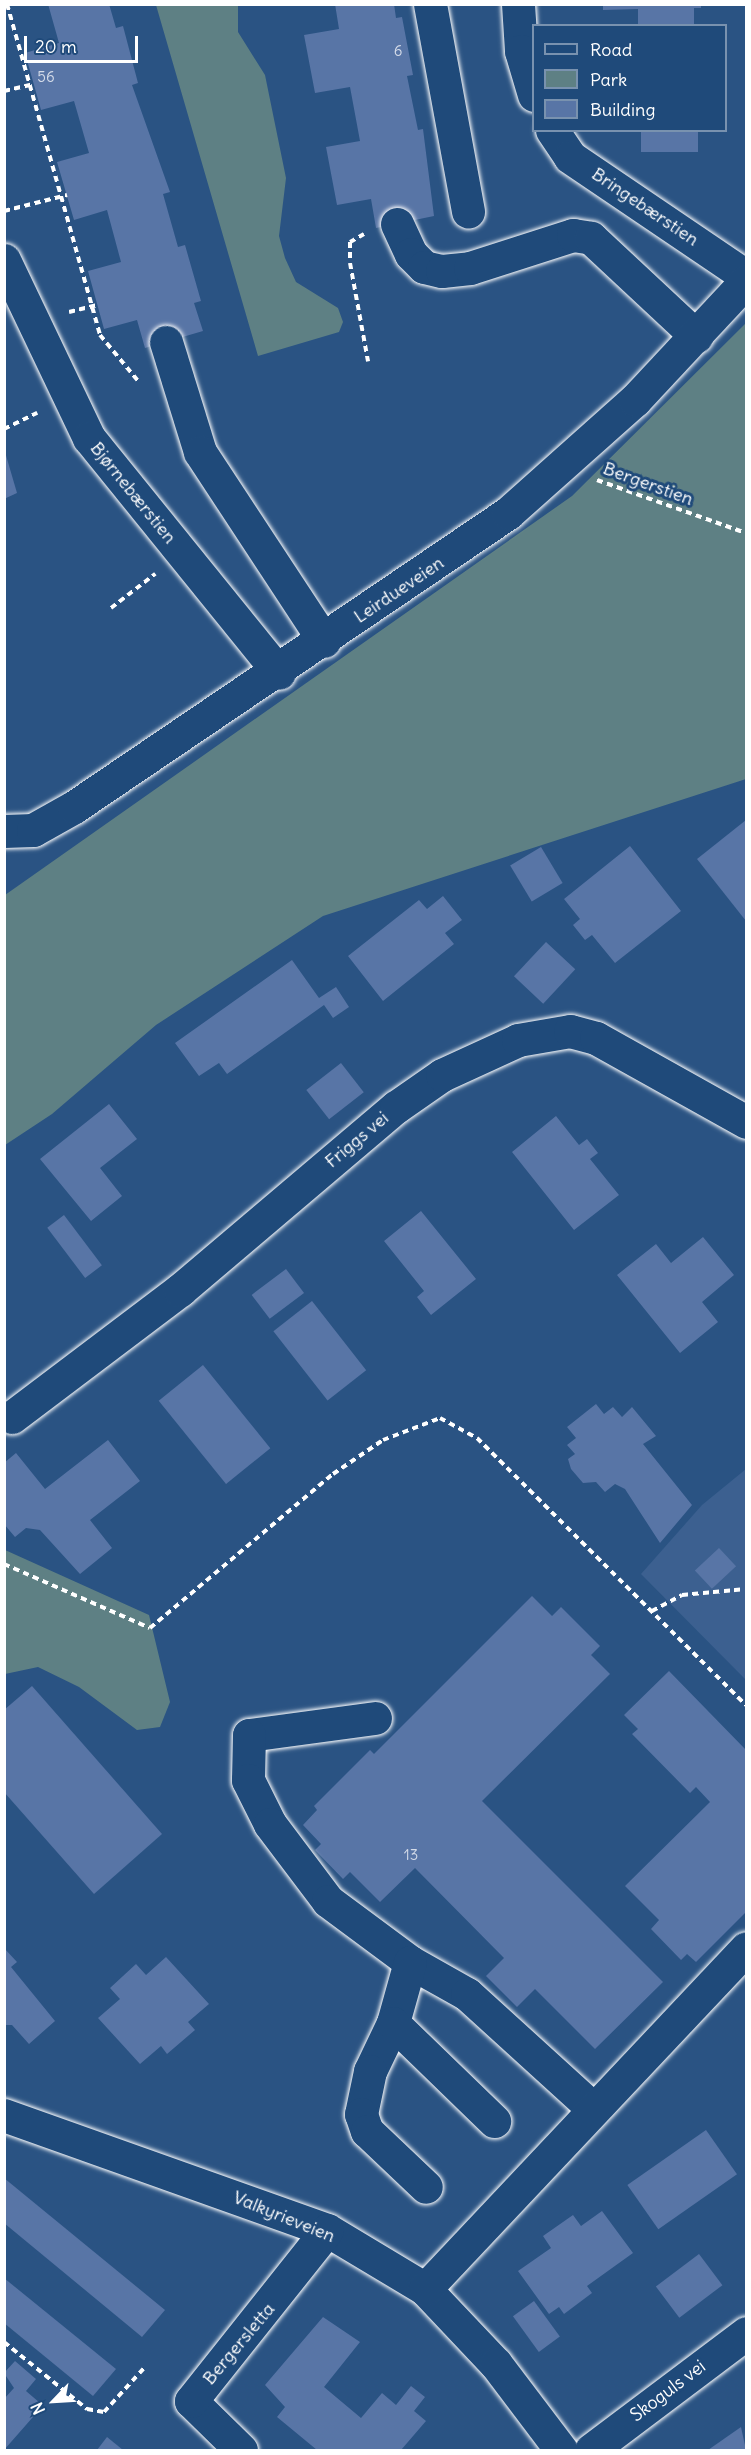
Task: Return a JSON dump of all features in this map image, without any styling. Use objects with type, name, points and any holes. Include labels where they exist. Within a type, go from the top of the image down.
[{"type":"street","points":[[430,4],[468,212]]},
{"type":"street","points":[[518,4],[521,51],[532,87]]},
{"type":"street","name":"Bringebærstien","points":[[553,132],[570,157],[747,276]]},
{"type":"street","points":[[397,224],[411,255],[424,267],[442,271],[470,268],[573,235],[591,238],[696,336]]},
{"type":"street","name":"Bjørnebærstien","points":[[4,260],[89,438],[279,673]]},
{"type":"street","name":"Leirdueveien","points":[[4,831],[33,830],[74,807],[279,673],[508,513],[564,465],[696,336],[747,281]]},
{"type":"street","points":[[166,342],[200,452],[324,641]]},
{"type":"street","name":"Friggs vei","points":[[12,1417],[180,1290],[396,1107],[442,1075],[490,1052],[546,1034],[579,1033],[740,1107]]},
{"type":"street","points":[[375,1718],[249,1735],[248,1780],[270,1824],[328,1901],[410,1962],[467,1994],[591,2107]]},
{"type":"street","points":[[425,2289],[591,2107],[747,1948]]},
{"type":"street","points":[[410,1962],[393,2023],[370,2071],[361,2114],[368,2132],[426,2187]]},
{"type":"street","points":[[393,2023],[494,2121]]},
{"type":"street","name":"Valkyrieveien","points":[[4,2115],[327,2230],[425,2289],[496,2364],[561,2451]]},
{"type":"street","name":"Bergersletta","points":[[241,2451],[191,2401],[327,2230]]},
{"type":"street","name":"Skoguls vei","points":[[591,2451],[747,2333]]},
{"type":"path","points":[[7,4],[32,84],[60,197],[100,335],[143,389]]},
{"type":"path","points":[[4,91],[32,84]]},
{"type":"path","points":[[4,211],[66,195]]},
{"type":"path","points":[[365,234],[350,242],[350,263],[368,361]]},
{"type":"path","name":"Bergerstien","points":[[564,465],[630,495],[747,533]]},
{"type":"path","points":[[111,608],[182,554]]},
{"type":"path","points":[[4,1564],[150,1628],[333,1474],[383,1440],[440,1418],[477,1438],[747,1705]]},
{"type":"path","points":[[652,1611],[682,1595],[747,1588]]},
{"type":"path","points":[[4,2343],[87,2409],[104,2412],[146,2366]]},
{"type":"shaded area","points":[[746,1469],[746,1680],[641,1574],[702,1505]]},
{"type":"green space","points":[[156,5],[238,5],[238,32],[265,75],[286,178],[279,236],[285,258],[296,282],[338,308],[343,322],[339,332],[258,356]]},
{"type":"green space","points":[[746,323],[746,779],[323,916],[156,1025],[52,1114],[5,1145],[5,895],[572,496]]},
{"type":"green space","points":[[5,1550],[149,1615],[170,1702],[160,1727],[137,1730],[79,1687],[38,1667],[5,1674]]},
{"type":"building","points":[[48,4],[109,4],[116,28],[123,26],[138,83],[132,85],[170,192],[163,194],[178,247],[185,245],[201,301],[194,303],[203,331],[145,348],[137,320],[104,329],[88,271],[121,262],[107,210],[74,220],[57,162],[89,153],[74,101],[41,110],[25,53],[59,43]]},
{"type":"building","points":[[335,4],[394,4],[396,18],[402,17],[413,75],[407,76],[418,130],[423,129],[434,216],[376,228],[371,199],[337,205],[326,147],[360,141],[350,87],[315,93],[304,35],[339,29]]},
{"type":"building","points":[[603,4],[701,4],[701,8],[694,8],[694,24],[638,24],[638,9],[603,10]]},
{"type":"building","points":[[641,132],[698,132],[698,152],[641,152]]},
{"type":"building","points":[[5,452],[17,493],[4,499],[4,467]]},
{"type":"building","points":[[746,820],[746,921],[697,859]]},
{"type":"building","points":[[630,846],[681,911],[615,963],[592,935],[585,940],[573,925],[580,919],[564,899]]},
{"type":"building","points":[[541,847],[563,883],[532,902],[510,866]]},
{"type":"building","points":[[443,896],[462,920],[445,933],[454,944],[383,1001],[348,956],[419,900],[427,909]]},
{"type":"building","points":[[546,942],[575,969],[543,1004],[514,976]]},
{"type":"building","points":[[292,960],[319,998],[336,987],[349,1007],[333,1018],[324,1005],[227,1074],[219,1063],[199,1076],[175,1043]]},
{"type":"building","points":[[341,1063],[364,1092],[329,1119],[306,1090]]},
{"type":"building","points":[[109,1104],[137,1139],[100,1168],[122,1196],[91,1221],[40,1159]]},
{"type":"building","points":[[556,1116],[579,1145],[587,1139],[598,1153],[590,1159],[619,1195],[574,1230],[512,1152]]},
{"type":"building","points":[[421,1211],[476,1279],[431,1315],[417,1297],[424,1291],[384,1241]]},
{"type":"building","points":[[64,1215],[102,1265],[85,1278],[47,1228]]},
{"type":"building","points":[[703,1237],[734,1275],[702,1302],[718,1322],[680,1353],[617,1275],[656,1244],[671,1263]]},
{"type":"building","points":[[286,1269],[304,1293],[270,1319],[252,1295]]},
{"type":"building","points":[[312,1301],[366,1370],[328,1401],[273,1331]]},
{"type":"building","points":[[203,1365],[270,1448],[226,1484],[159,1401]]},
{"type":"building","points":[[596,1404],[604,1414],[613,1407],[622,1417],[632,1407],[656,1436],[643,1444],[692,1505],[660,1543],[625,1489],[615,1484],[605,1492],[596,1482],[583,1483],[571,1469],[568,1459],[575,1454],[567,1445],[576,1438],[567,1427]]},
{"type":"building","points":[[108,1440],[140,1481],[90,1520],[112,1548],[80,1574],[40,1530],[26,1528],[15,1537],[4,1524],[4,1463],[16,1453],[45,1489]]},
{"type":"building","points":[[719,1548],[736,1566],[712,1589],[695,1571]]},
{"type":"building","points":[[532,1596],[552,1616],[561,1607],[600,1646],[591,1655],[610,1674],[482,1801],[663,1982],[595,2049],[535,1989],[517,2007],[486,1976],[504,1958],[415,1868],[380,1902],[350,1872],[343,1879],[315,1850],[321,1844],[303,1825],[317,1810],[314,1806],[370,1750],[374,1754]]},
{"type":"building","points":[[669,1671],[746,1750],[746,1912],[696,1962],[687,1954],[681,1960],[651,1929],[659,1920],[625,1886],[710,1802],[696,1787],[690,1793],[632,1734],[638,1729],[624,1715]]},
{"type":"building","points":[[32,1686],[162,1834],[94,1894],[4,1792],[4,1710]]},
{"type":"building","points":[[4,1948],[17,1962],[11,1967],[55,2021],[29,2044],[12,2025],[4,2025]]},
{"type":"building","points":[[166,1957],[209,2004],[188,2022],[195,2030],[167,2054],[161,2046],[140,2064],[98,2018],[120,1999],[110,1988],[136,1964],[146,1975]]},
{"type":"building","points":[[706,2130],[737,2174],[658,2229],[627,2185]]},
{"type":"building","points":[[4,2178],[165,2310],[142,2337],[4,2223]]},
{"type":"building","points":[[602,2211],[633,2253],[587,2286],[592,2293],[564,2314],[559,2307],[549,2314],[518,2271],[551,2248],[543,2236],[573,2215],[581,2226]]},
{"type":"building","points":[[699,2254],[722,2285],[679,2318],[656,2286]]},
{"type":"building","points":[[4,2278],[116,2369],[93,2396],[4,2323]]},
{"type":"building","points":[[534,2301],[560,2337],[539,2352],[513,2316]]},
{"type":"building","points":[[323,2317],[360,2342],[324,2387],[361,2418],[382,2393],[396,2405],[411,2386],[425,2397],[414,2411],[426,2421],[401,2450],[317,2450],[277,2417],[285,2407],[265,2385]]},
{"type":"building","points":[[15,2361],[36,2379],[26,2391],[40,2403],[40,2409],[4,2450],[4,2399],[14,2388],[4,2373]]},
{"type":"building","points":[[741,2427],[746,2450],[708,2450]]},
{"type":"building","points":[[107,2437],[123,2450],[97,2450]]}]
